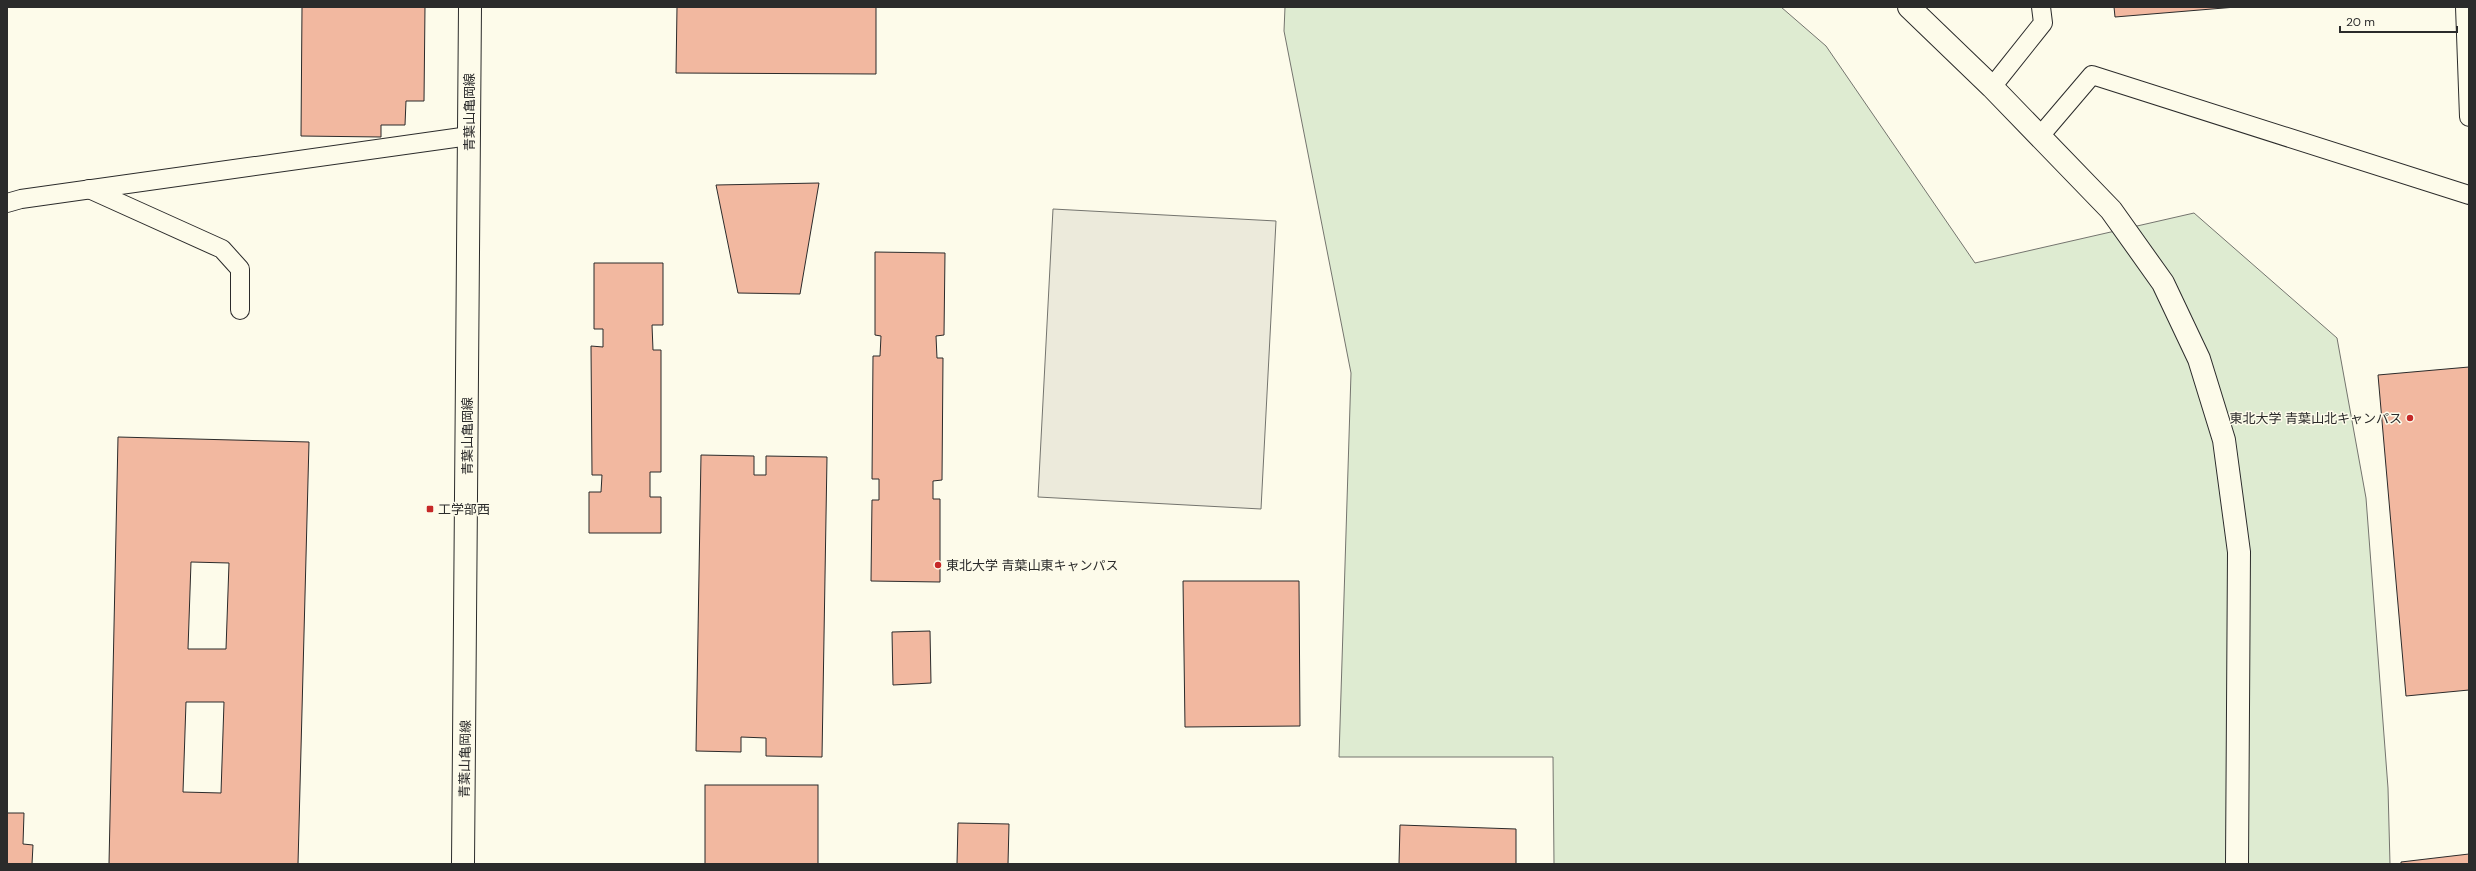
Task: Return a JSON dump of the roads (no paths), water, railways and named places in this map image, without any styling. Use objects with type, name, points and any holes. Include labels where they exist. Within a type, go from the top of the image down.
[{"type":"street","name":"青葉山亀岡線","points":[[463,864],[466,663],[470,7]]},
{"type":"street","points":[[1909,7],[1992,87],[2111,210],[2163,282],[2199,359],[2224,440],[2239,552],[2237,864]]},
{"type":"lane","points":[[1992,87],[2043,23],[2041,7]]},
{"type":"lane","points":[[2465,7],[2469,117]]},
{"type":"lane","points":[[2040,136],[2092,75],[2469,195]]},
{"type":"lane","points":[[7,203],[21,199],[89,189],[469,136]]},
{"type":"lane","points":[[89,189],[222,249],[240,269],[240,310]]},
{"type":"place","name":"東北大学 青葉山北キャンパス","points":[[2410,418]]},
{"type":"place","name":"工学部西","points":[[430,509]]},
{"type":"place","name":"東北大学 青葉山東キャンパス","points":[[938,565]]}]
